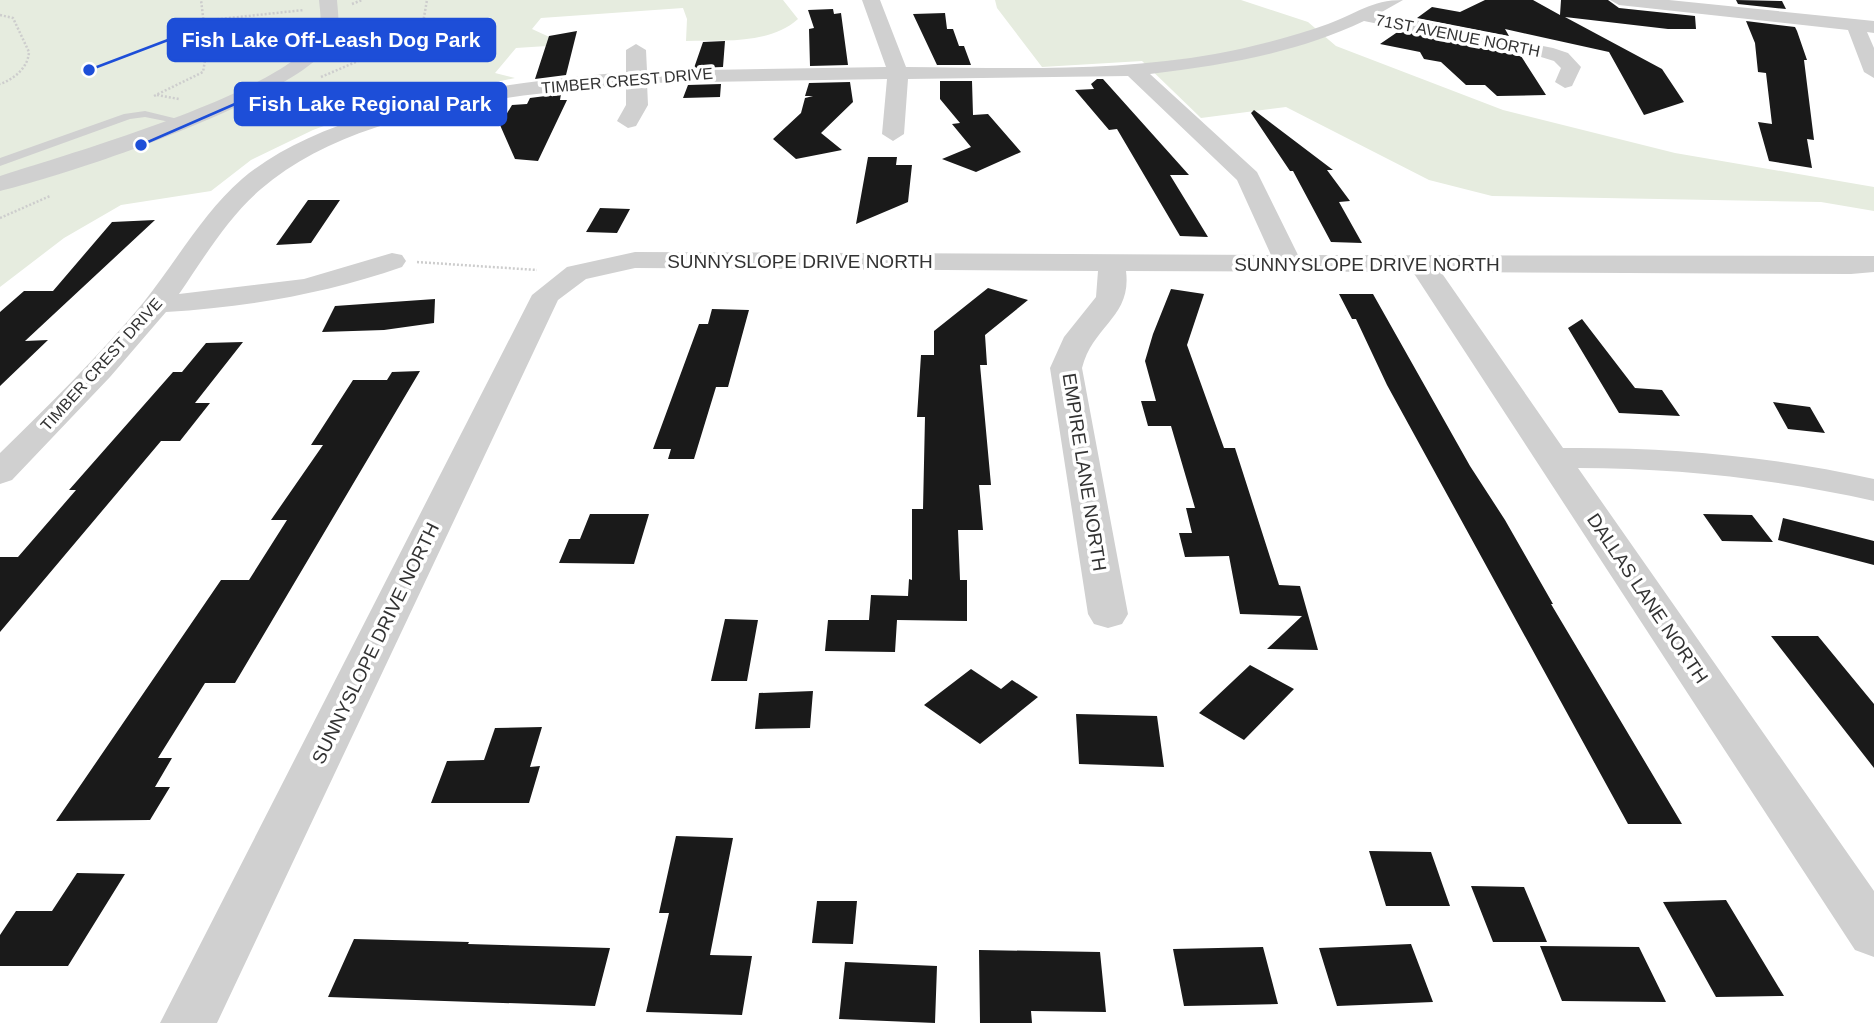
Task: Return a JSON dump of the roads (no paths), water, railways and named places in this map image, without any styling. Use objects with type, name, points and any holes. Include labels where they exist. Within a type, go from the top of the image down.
[{"type":"street","points":[[0,184],[180,121],[259,89],[302,63],[324,41],[329,30],[328,0]]},
{"type":"street","points":[[871,0],[898,73],[893,134]]},
{"type":"street","name":"TIMBER CREST DRIVE","points":[[0,473],[102,368],[157,304],[188,259],[244,191],[278,166],[343,133],[444,103],[553,84],[637,77],[716,73],[1026,74],[1132,68],[1277,46],[1321,35],[1366,16],[1394,0]]},
{"type":"street","points":[[1619,0],[1864,26],[1874,72]]},
{"type":"street","name":"71ST AVENUE NORTH","points":[[1366,16],[1546,52],[1561,57],[1571,67],[1565,82]]},
{"type":"street","points":[[628,121],[637,106],[636,50]]},
{"type":"street","points":[[1132,68],[1248,177],[1288,263]]},
{"type":"street","name":"SUNNYSLOPE DRIVE NORTH","points":[[188,1023],[540,307],[547,295],[577,273],[635,260],[1874,264]]},
{"type":"street","points":[[157,304],[265,296],[311,288],[391,261]]},
{"type":"street","name":"EMPIRE LANE NORTH","points":[[1108,614],[1066,368],[1076,337],[1107,308],[1114,295],[1111,262]]},
{"type":"street","name":"DALLAS LANE NORTH","points":[[1421,264],[1874,934]]},
{"type":"street","points":[[1554,458],[1692,460],[1779,471],[1874,490]]},
{"type":"lane","points":[[0,164],[128,116],[145,114],[180,121]]},
{"type":"lane","points":[[0,164],[24,175]]},
{"type":"place","name":"Fish Lake Off-Leash Dog Park","points":[[89,70]]},
{"type":"place","name":"Fish Lake Regional Park","points":[[141,145]]}]
